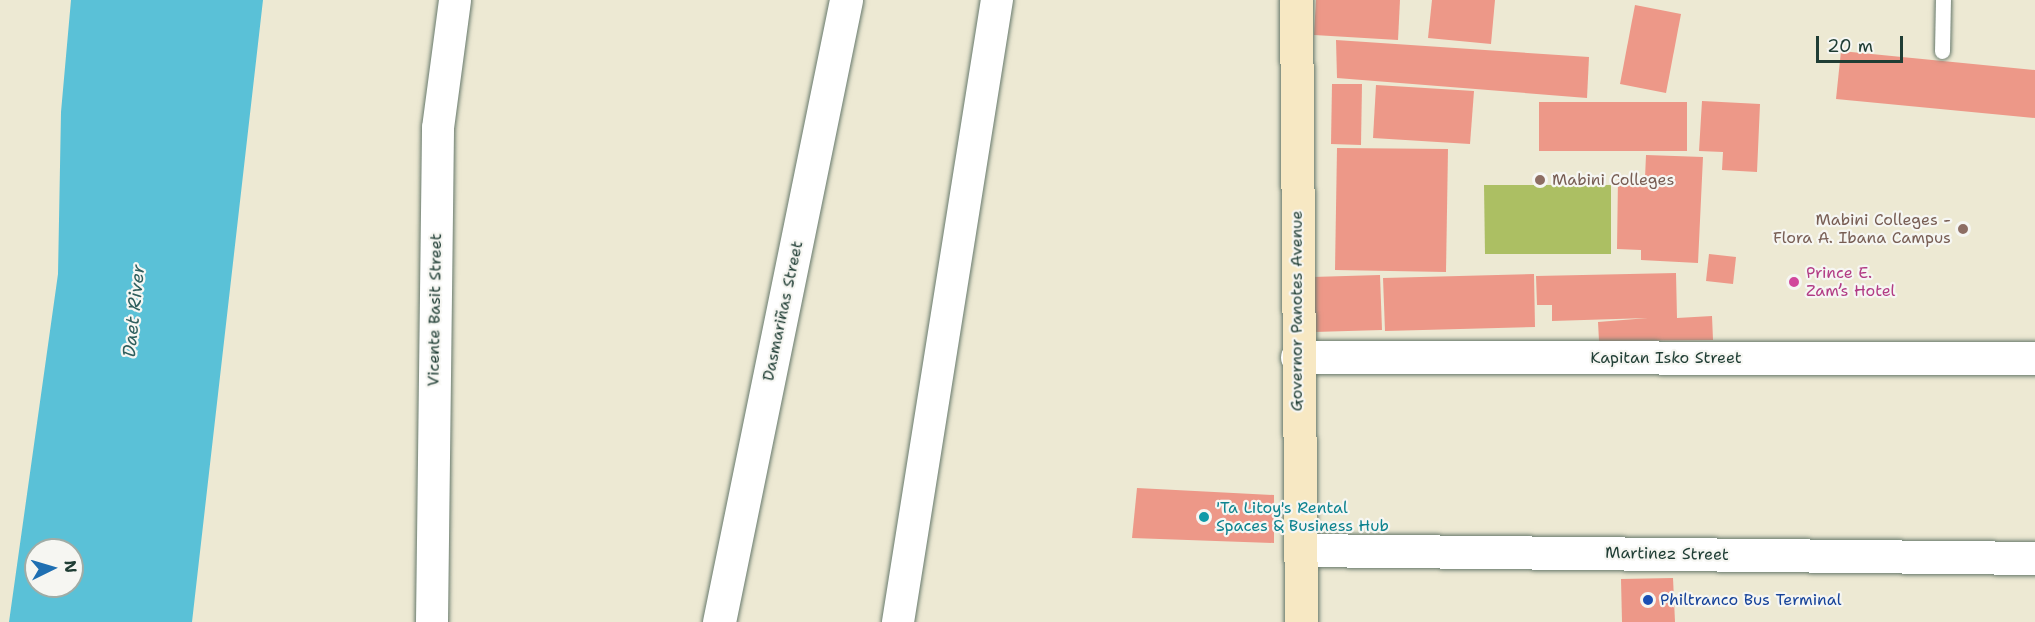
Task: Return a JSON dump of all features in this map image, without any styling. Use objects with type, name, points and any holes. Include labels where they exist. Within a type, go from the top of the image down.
[{"type":"main road","name":"Governor Panotes Avenue","points":[[1296,0],[1297,357],[1301,622]]},
{"type":"street","name":"Vicente Basit Street","points":[[432,622],[438,128],[454,0]]},
{"type":"street","name":"Dasmariñas Street","points":[[719,622],[846,0]]},
{"type":"street","points":[[898,622],[998,0]]},
{"type":"street","name":"Kapitan Isko Street","points":[[1297,357],[2035,358]]},
{"type":"street","name":"Martinez Street","points":[[1300,550],[2035,558]]},
{"type":"lane","points":[[1942,51],[1943,0]]},
{"type":"green space","points":[[1484,185],[1611,185],[1611,254],[1485,254]]},
{"type":"water","name":"Daet River","points":[[71,0],[263,0],[192,622],[9,622],[58,274],[61,112]]},
{"type":"building","points":[[1316,0],[1400,0],[1398,40],[1314,35]]},
{"type":"building","points":[[1432,0],[1495,0],[1491,44],[1428,38]]},
{"type":"building","points":[[1635,5],[1681,14],[1666,93],[1620,84]]},
{"type":"building","points":[[1336,40],[1589,57],[1587,98],[1337,78]]},
{"type":"building","points":[[1841,51],[2035,70],[2035,118],[1836,99]]},
{"type":"building","points":[[1332,84],[1362,84],[1361,145],[1331,144]]},
{"type":"building","points":[[1376,85],[1474,91],[1470,144],[1373,138]]},
{"type":"building","points":[[1702,101],[1760,104],[1757,172],[1722,170],[1723,152],[1699,151]]},
{"type":"building","points":[[1539,102],[1687,102],[1687,151],[1539,151]]},
{"type":"building","points":[[1337,148],[1448,149],[1446,272],[1335,270]]},
{"type":"building","points":[[1646,155],[1703,157],[1698,263],[1641,260],[1641,250],[1617,249],[1618,178],[1645,178]]},
{"type":"building","points":[[1709,254],[1736,257],[1733,284],[1706,281]]},
{"type":"building","points":[[1676,273],[1677,318],[1712,316],[1713,340],[1599,341],[1598,322],[1648,318],[1552,321],[1552,305],[1537,305],[1536,276]]},
{"type":"building","points":[[1534,274],[1535,327],[1385,331],[1383,278]]},
{"type":"building","points":[[1380,275],[1382,330],[1314,332],[1312,277]]},
{"type":"building","name":"'Ta Litoy's Rental Spaces & Business Hub","points":[[1137,488],[1274,495],[1274,543],[1132,538]]},
{"type":"building","name":"Philtranco Bus Terminal","points":[[1673,578],[1675,622],[1622,622],[1621,579]]},
{"type":"place","name":"Mabini Colleges","points":[[1540,180]]},
{"type":"place","name":"Mabini Colleges - Flora A. Ibana Campus","points":[[1963,229]]},
{"type":"place","name":"Prince E. Zam’s Hotel","points":[[1794,282]]},
{"type":"place","name":"'Ta Litoy's Rental Spaces & Business Hub","points":[[1204,517]]},
{"type":"place","name":"Philtranco Bus Terminal","points":[[1648,600]]}]
